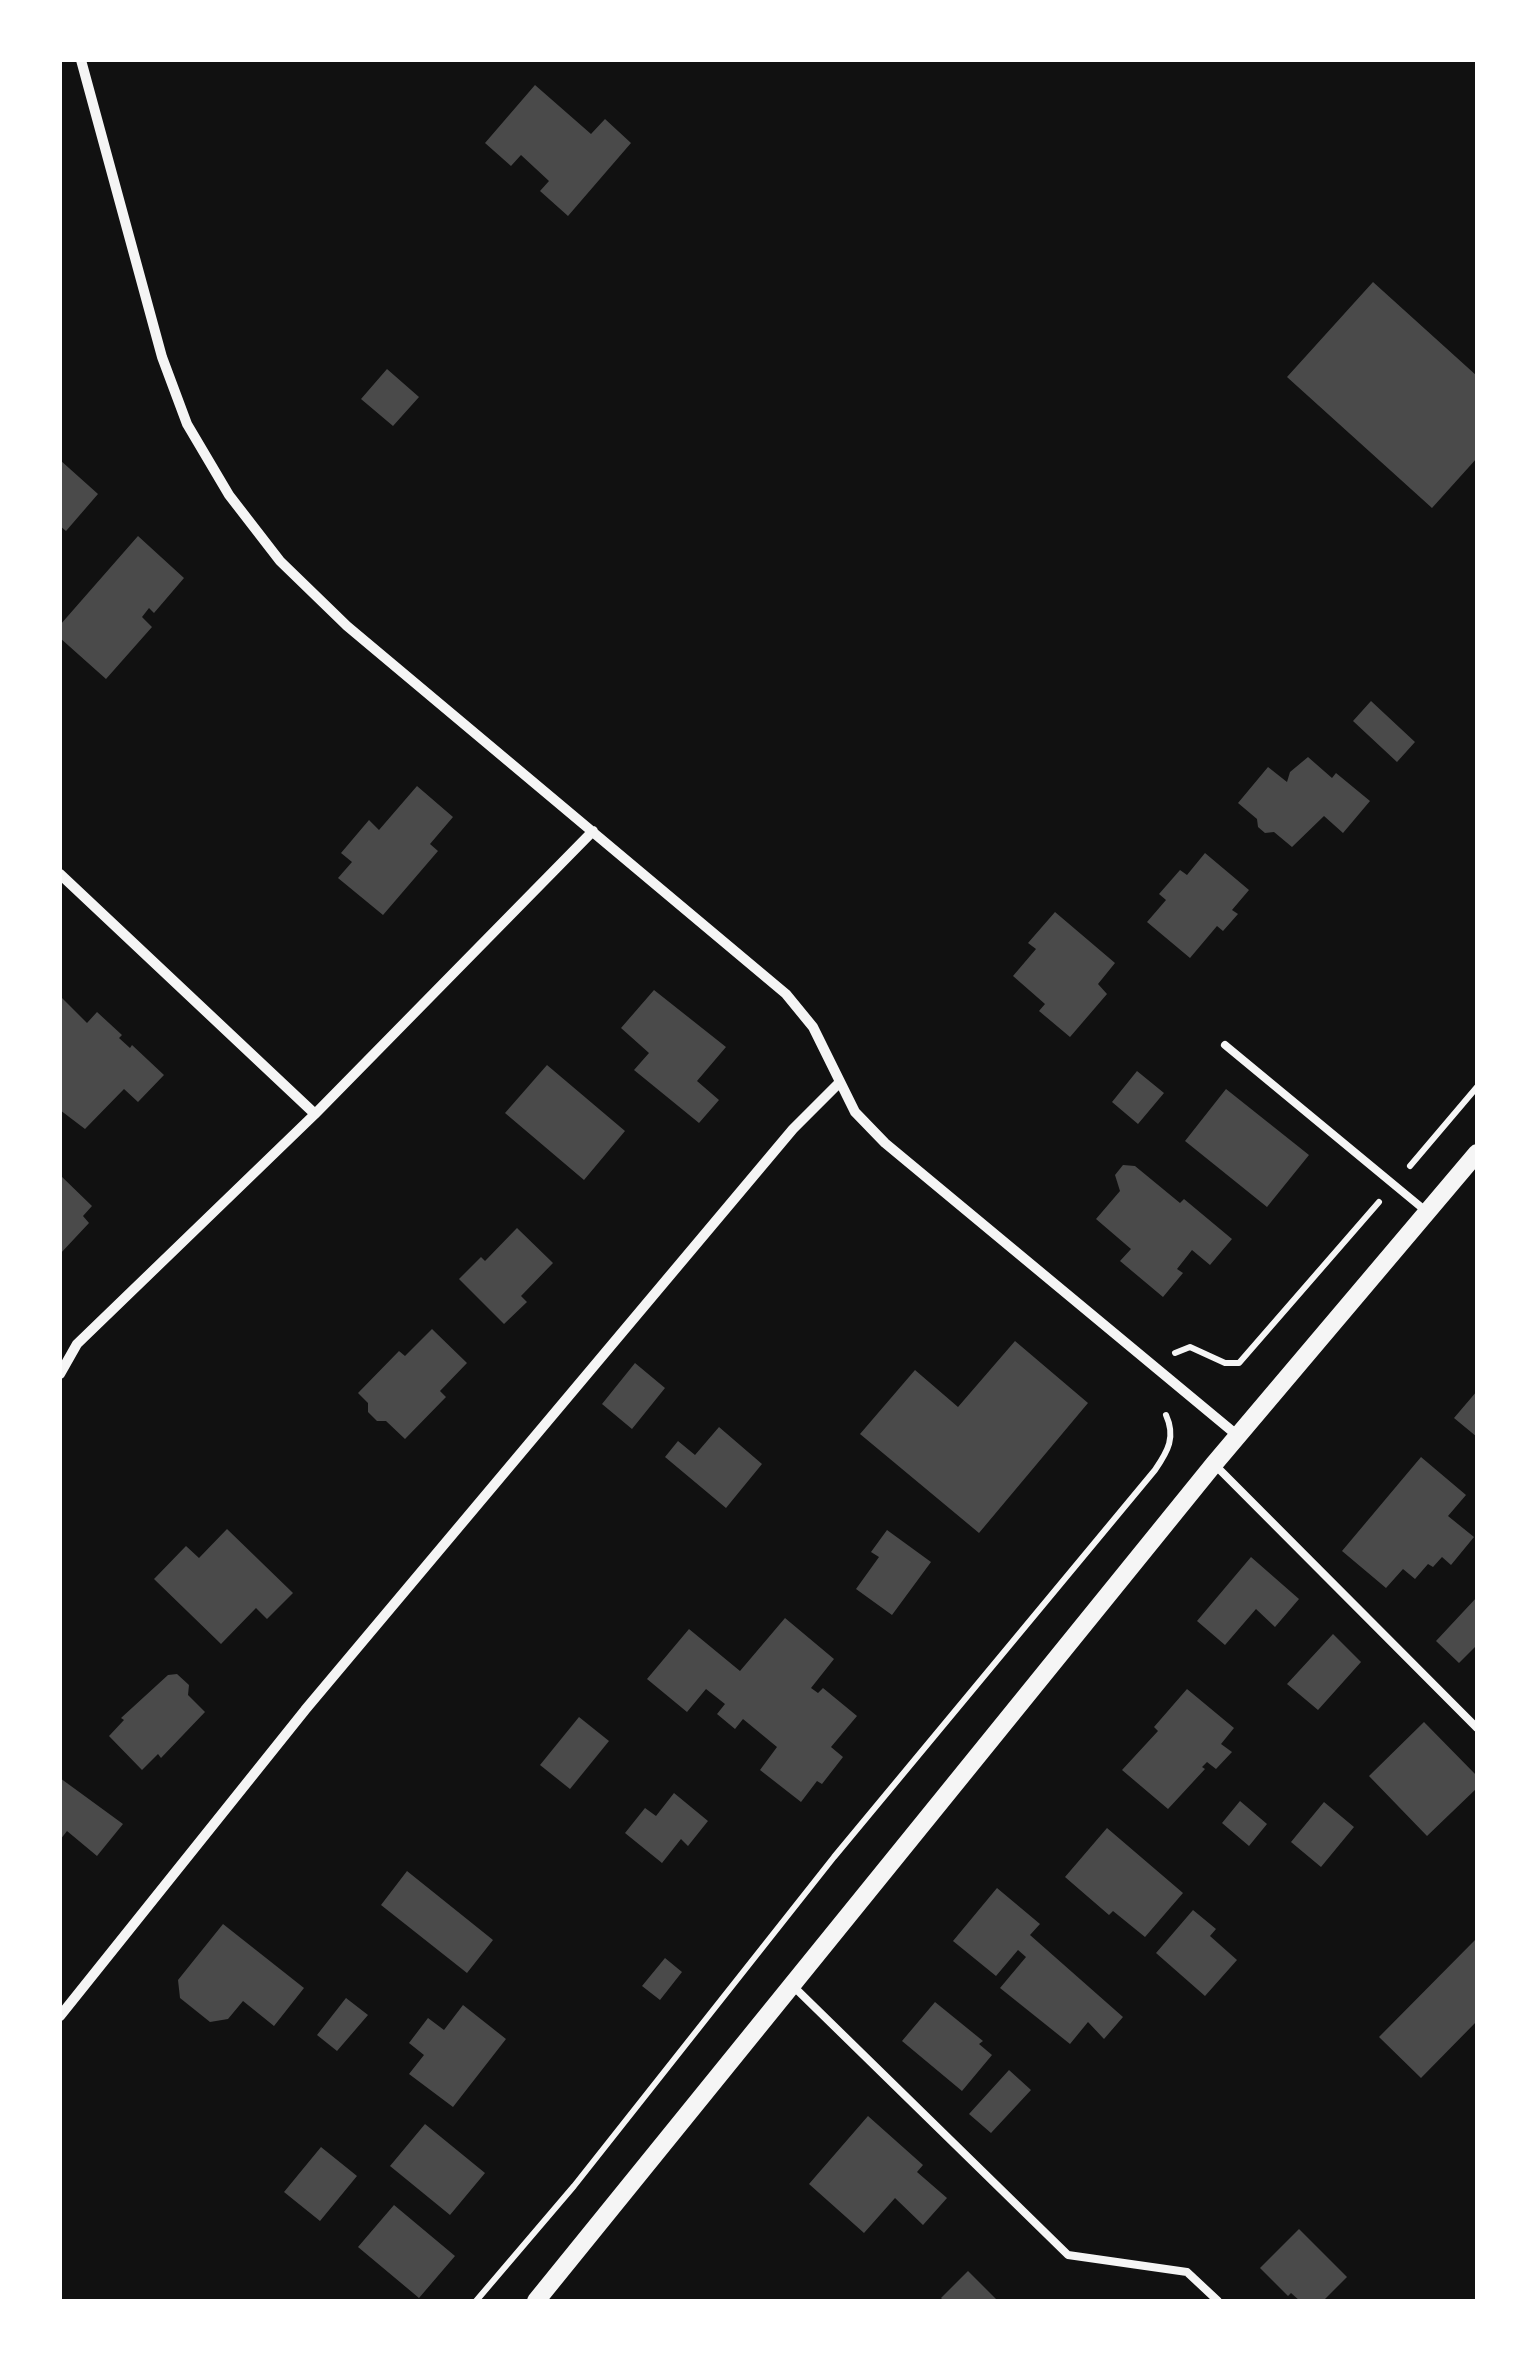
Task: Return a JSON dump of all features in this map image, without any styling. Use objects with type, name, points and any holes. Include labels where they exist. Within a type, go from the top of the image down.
[{"type":"street","points":[[81,60],[162,357],[186,424],[229,495],[280,561],[347,626],[786,994],[812,1027],[855,1112],[885,1142],[1238,1436]]},
{"type":"street","points":[[60,1374],[77,1344],[315,1114],[592,831]]},
{"type":"street","points":[[60,874],[315,1114]]},
{"type":"street","points":[[60,2016],[304,1710],[802,1118],[839,1083]]},
{"type":"street","points":[[536,2301],[1214,1464],[1477,1154]]},
{"type":"lane","points":[[1226,1045],[1427,1212]]},
{"type":"lane","points":[[1214,1464],[1477,1728]]},
{"type":"lane","points":[[792,1984],[1068,2255],[1187,2272],[1218,2301]]},
{"type":"path","points":[[476,2301],[574,2186],[834,1857],[1155,1470],[1169,1448],[1172,1430],[1168,1418],[1146,1392],[1146,1380],[1156,1365],[1190,1347],[1225,1363],[1239,1363],[1477,1087]]},
{"type":"building","points":[[535,85],[591,134],[605,119],[631,143],[568,216],[540,191],[549,181],[521,155],[511,166],[485,143]]},
{"type":"building","points":[[1373,282],[1477,376],[1477,458],[1432,508],[1287,377]]},
{"type":"building","points":[[387,369],[419,397],[393,426],[361,399]]},
{"type":"building","points":[[60,460],[98,494],[66,531],[60,526]]},
{"type":"building","points":[[138,536],[184,578],[154,613],[149,608],[142,617],[152,627],[106,679],[60,638],[60,625]]},
{"type":"building","points":[[1371,701],[1415,742],[1397,762],[1353,721]]},
{"type":"building","points":[[1308,757],[1332,778],[1336,773],[1370,801],[1343,833],[1324,816],[1292,847],[1274,832],[1265,833],[1258,827],[1257,819],[1238,803],[1268,767],[1287,782],[1290,772]]},
{"type":"building","points":[[417,786],[453,817],[430,844],[438,851],[383,915],[338,878],[352,862],[341,853],[369,820],[379,830]]},
{"type":"building","points":[[1205,853],[1249,890],[1232,910],[1238,914],[1223,931],[1217,926],[1190,958],[1147,922],[1166,900],[1159,894],[1180,870],[1187,875]]},
{"type":"building","points":[[1055,912],[1115,963],[1098,984],[1107,994],[1070,1037],[1039,1011],[1045,1004],[1013,976],[1036,949],[1028,943]]},
{"type":"building","points":[[654,990],[726,1047],[697,1081],[719,1100],[699,1123],[634,1070],[649,1053],[621,1028]]},
{"type":"building","points":[[60,996],[87,1023],[97,1012],[122,1035],[119,1038],[164,1075],[138,1102],[124,1089],[85,1129],[60,1110]]},
{"type":"building","points":[[547,1065],[625,1131],[584,1180],[505,1113]]},
{"type":"building","points":[[1137,1071],[1164,1093],[1138,1124],[1112,1102]]},
{"type":"building","points":[[1226,1089],[1309,1155],[1267,1207],[1185,1141]]},
{"type":"building","points":[[1123,1165],[1135,1166],[1180,1203],[1184,1199],[1232,1239],[1210,1265],[1192,1250],[1177,1269],[1183,1273],[1163,1297],[1120,1261],[1131,1249],[1096,1219],[1120,1191],[1115,1175]]},
{"type":"building","points":[[60,1175],[92,1206],[83,1216],[89,1223],[60,1254]]},
{"type":"building","points":[[517,1228],[553,1263],[521,1296],[527,1302],[504,1324],[459,1279],[481,1257],[485,1261]]},
{"type":"building","points":[[432,1329],[467,1363],[440,1391],[446,1397],[405,1439],[386,1421],[377,1421],[358,1393],[399,1351],[405,1356]]},
{"type":"building","points":[[1015,1341],[1088,1403],[979,1533],[860,1434],[915,1370],[958,1407]]},
{"type":"building","points":[[635,1363],[665,1388],[632,1429],[602,1404]]},
{"type":"building","points":[[1477,1391],[1477,1437],[1454,1418]]},
{"type":"building","points":[[719,1427],[762,1464],[726,1508],[665,1457],[678,1441],[695,1455]]},
{"type":"building","points":[[1421,1457],[1466,1495],[1448,1516],[1474,1537],[1451,1565],[1442,1557],[1433,1567],[1428,1564],[1415,1579],[1403,1569],[1386,1588],[1342,1551]]},
{"type":"building","points":[[227,1529],[293,1593],[267,1619],[256,1608],[221,1644],[154,1579],[186,1546],[199,1558]]},
{"type":"building","points":[[887,1530],[931,1562],[892,1615],[856,1589],[879,1557],[871,1552]]},
{"type":"building","points":[[1251,1557],[1299,1599],[1275,1627],[1256,1609],[1225,1645],[1197,1621]]},
{"type":"building","points":[[1477,1597],[1477,1645],[1459,1663],[1436,1641]]},
{"type":"building","points":[[785,1618],[834,1659],[811,1688],[818,1693],[823,1688],[857,1716],[831,1747],[843,1757],[822,1784],[817,1781],[801,1802],[760,1770],[777,1747],[743,1719],[735,1729],[717,1714],[725,1704],[706,1689],[687,1712],[647,1679],[689,1629],[740,1671]]},
{"type":"building","points":[[1333,1634],[1361,1662],[1318,1710],[1287,1684]]},
{"type":"building","points":[[177,1674],[189,1685],[188,1695],[205,1712],[161,1758],[158,1754],[142,1770],[109,1736],[124,1720],[121,1718],[168,1675]]},
{"type":"building","points":[[1187,1689],[1234,1728],[1221,1744],[1232,1752],[1216,1769],[1207,1762],[1168,1809],[1122,1770],[1158,1731],[1154,1727]]},
{"type":"building","points":[[579,1717],[609,1741],[570,1789],[540,1765]]},
{"type":"building","points":[[1424,1722],[1477,1776],[1477,1788],[1427,1836],[1369,1776]]},
{"type":"building","points":[[60,1778],[123,1824],[97,1856],[67,1831],[60,1840]]},
{"type":"building","points":[[674,1793],[708,1821],[688,1846],[681,1839],[662,1863],[625,1833],[645,1808],[656,1816]]},
{"type":"building","points":[[1240,1801],[1267,1824],[1249,1846],[1222,1823]]},
{"type":"building","points":[[1324,1802],[1354,1827],[1321,1867],[1291,1842]]},
{"type":"building","points":[[1107,1828],[1183,1893],[1145,1937],[1113,1911],[1109,1915],[1065,1877]]},
{"type":"building","points":[[407,1871],[493,1940],[467,1973],[381,1905]]},
{"type":"building","points":[[997,1888],[1040,1924],[1030,1935],[1123,2017],[1104,2039],[1088,2022],[1070,2044],[1000,1988],[1026,1957],[1018,1950],[996,1976],[953,1941]]},
{"type":"building","points":[[1193,1910],[1216,1929],[1210,1936],[1237,1960],[1205,1996],[1156,1953]]},
{"type":"building","points":[[223,1924],[304,1988],[274,2026],[243,2001],[228,2019],[210,2022],[180,1998],[178,1980]]},
{"type":"building","points":[[1477,1938],[1477,2021],[1421,2078],[1379,2037]]},
{"type":"building","points":[[665,1958],[682,1972],[660,2000],[642,1986]]},
{"type":"building","points":[[346,1998],[368,2015],[337,2051],[317,2035]]},
{"type":"building","points":[[935,2002],[983,2041],[979,2044],[992,2055],[962,2091],[902,2041]]},
{"type":"building","points":[[463,2005],[506,2039],[453,2107],[409,2074],[424,2055],[409,2043],[428,2018],[444,2030]]},
{"type":"building","points":[[1009,2070],[1031,2090],[991,2133],[969,2114]]},
{"type":"building","points":[[868,2116],[923,2165],[917,2172],[947,2198],[923,2225],[895,2198],[864,2233],[809,2184]]},
{"type":"building","points":[[425,2124],[485,2173],[450,2215],[390,2166]]},
{"type":"building","points":[[321,2147],[357,2176],[320,2221],[284,2192]]},
{"type":"building","points":[[394,2205],[455,2256],[419,2298],[358,2247]]},
{"type":"building","points":[[1299,2229],[1347,2277],[1323,2301],[1300,2301],[1291,2293],[1288,2296],[1260,2268]]},
{"type":"building","points":[[968,2271],[998,2301],[941,2298]]}]
